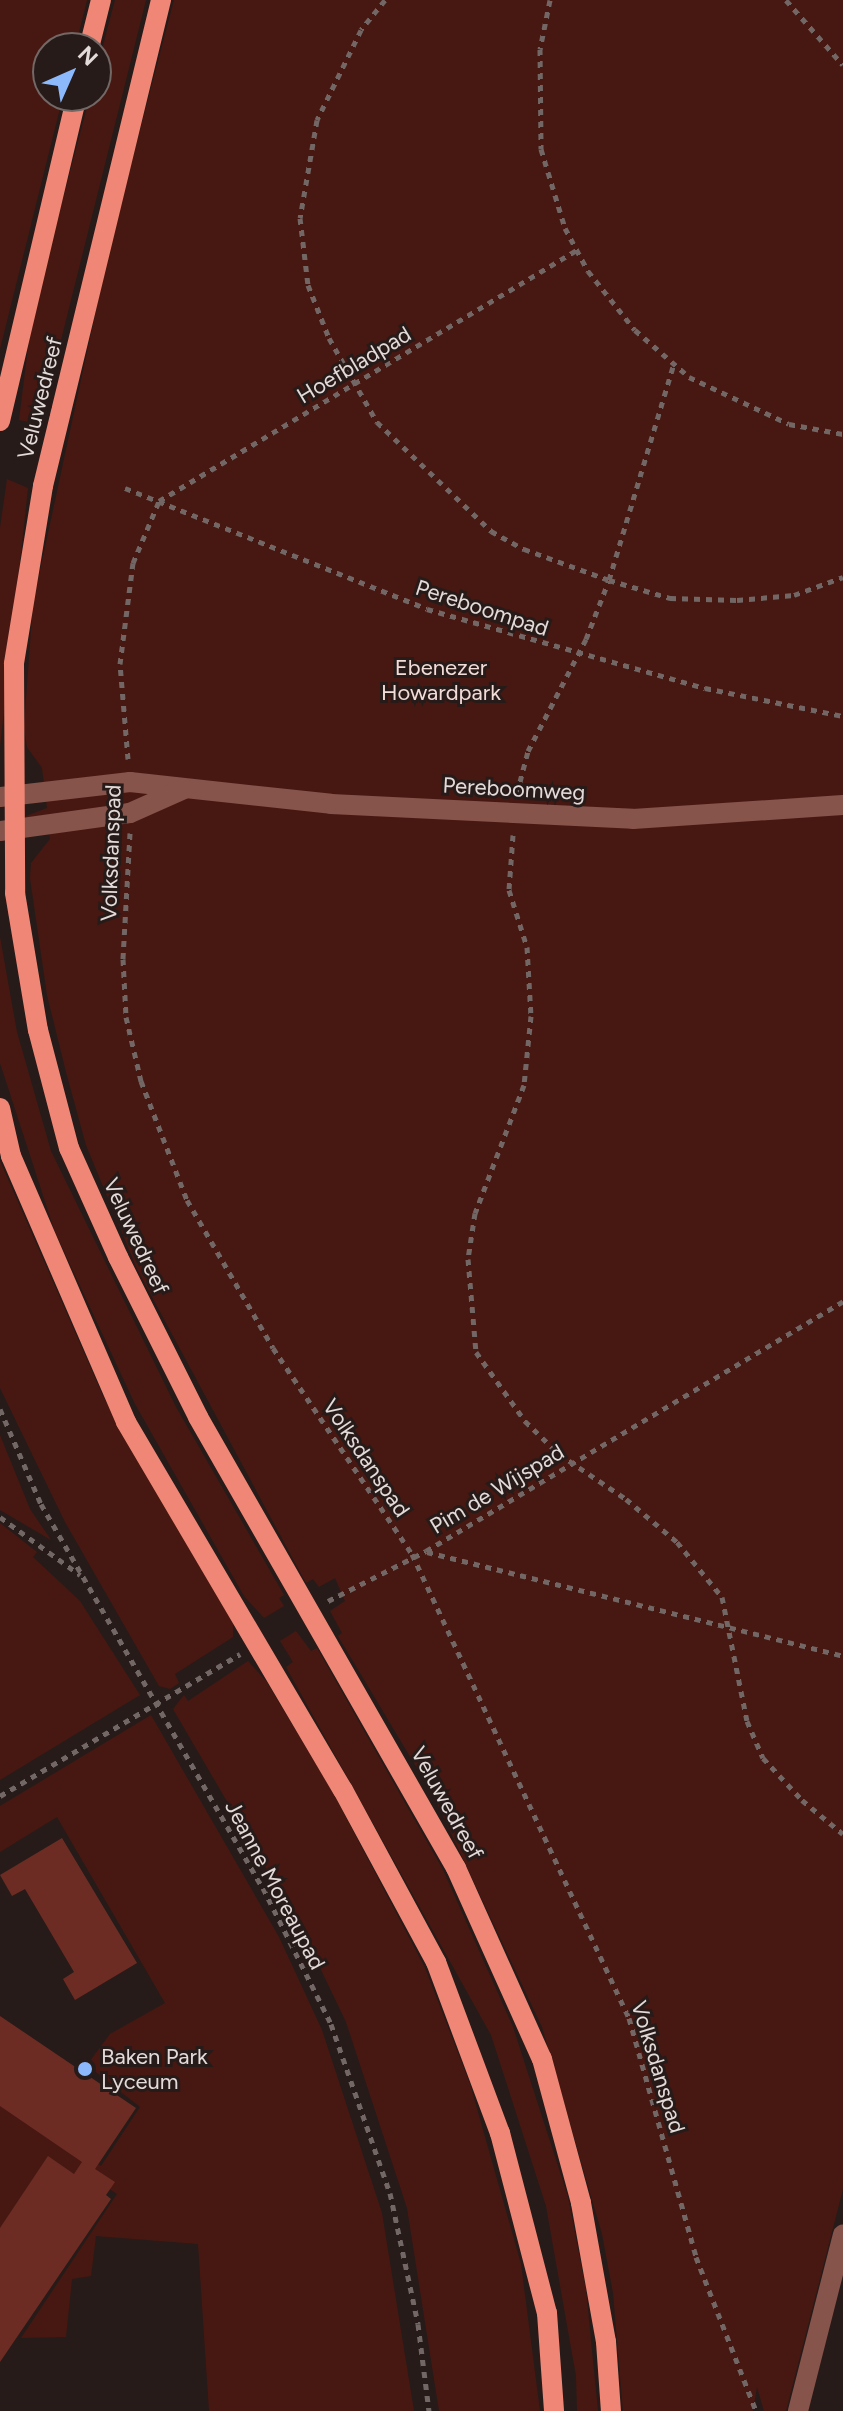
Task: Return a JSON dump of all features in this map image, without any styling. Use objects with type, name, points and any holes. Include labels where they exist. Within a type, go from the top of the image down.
[{"type":"main road","points":[[93,32],[101,0]]},
{"type":"main road","name":"Veluwedreef","points":[[161,0],[43,486],[14,664],[6,831],[38,1030],[69,1148],[198,1417],[456,1868],[542,2059],[581,2203],[606,2342],[611,2411]]},
{"type":"main road","name":"Veluwedreef","points":[[0,421],[73,112]]},
{"type":"main road","points":[[0,1108],[11,1156],[126,1422],[396,1885],[447,1990],[500,2133],[547,2313],[554,2411]]},
{"type":"street","name":"Pereboomweg","points":[[6,797],[130,782],[184,789],[633,819],[843,805]]},
{"type":"street","name":"Pereboomweg","points":[[6,831],[130,813],[184,789]]},
{"type":"street","points":[[798,2411],[843,2235]]},
{"type":"path","points":[[385,0],[361,30],[317,120],[300,218],[308,285],[354,384],[377,422],[478,522],[524,549],[609,580],[670,598],[737,600],[794,595],[843,577]]},
{"type":"path","points":[[550,0],[540,49],[541,149],[576,250],[606,297],[674,364],[732,401],[789,424],[843,434]]},
{"type":"path","points":[[786,0],[843,65]]},
{"type":"path","name":"Hoefbladpad","points":[[159,501],[576,250]]},
{"type":"path","points":[[674,364],[609,580],[577,655],[528,751],[515,813],[509,890],[527,947],[530,1035],[524,1085],[475,1213],[468,1259],[471,1316],[476,1352],[500,1390],[525,1421],[572,1463],[677,1542],[722,1597],[731,1628],[747,1721],[763,1758],[843,1834]]},
{"type":"path","name":"Pereboompad","points":[[125,488],[427,609],[577,655],[843,716]]},
{"type":"path","name":"Volksdanspad","points":[[130,782],[120,664],[133,563],[159,501]]},
{"type":"path","name":"Volksdanspad","points":[[130,813],[123,959],[126,1017],[141,1081],[187,1200],[273,1348],[412,1554],[629,2018],[696,2257],[756,2411]]},
{"type":"path","name":"Pim de Wijspad","points":[[322,1605],[412,1554],[426,1551],[843,1301]]},
{"type":"path","name":"Jeanne Moreaupad","points":[[0,1409],[41,1504],[263,1888],[331,2024],[390,2193],[418,2324],[429,2411]]},
{"type":"path","points":[[0,1517],[83,1577]]},
{"type":"path","points":[[426,1551],[843,1656]]},
{"type":"path","points":[[0,1796],[243,1652]]},
{"type":"green space","points":[[0,0],[87,0],[79,32],[32,32],[32,112],[59,112],[0,349]]},
{"type":"green space","points":[[115,0],[146,0],[40,424],[19,420],[32,316],[86,112],[112,112],[112,32],[107,32]]},
{"type":"green space","name":"Ebenezer Howardpark","points":[[174,0],[843,0],[843,2189],[786,2411],[764,2411],[757,2387],[753,2411],[623,2411],[613,2293],[602,2234],[542,2027],[433,1795],[338,1636],[342,1633],[330,1611],[345,1601],[335,1578],[319,1587],[313,1579],[306,1583],[137,1269],[86,1145],[66,1072],[47,995],[30,878],[31,863],[50,839],[48,822],[28,822],[26,816],[47,808],[42,768],[27,747],[24,727],[33,603],[111,241]]},
{"type":"green space","points":[[7,479],[28,488],[0,747],[0,528]]},
{"type":"green space","points":[[0,937],[17,1032],[51,1151],[176,1407],[284,1595],[279,1598],[284,1606],[264,1618],[244,1596],[135,1404],[55,1232],[0,1063]]},
{"type":"green space","points":[[0,1161],[103,1396],[233,1623],[233,1637],[175,1674],[179,1683],[170,1689],[159,1686],[65,1522],[0,1388]]},
{"type":"green space","points":[[0,1435],[30,1509],[51,1540],[0,1510]]},
{"type":"green space","points":[[0,1523],[37,1552],[33,1557],[80,1601],[140,1695],[0,1780]]},
{"type":"green space","points":[[296,1631],[311,1651],[317,1648],[443,1870],[513,2027],[568,2197],[586,2290],[598,2411],[577,2411],[576,2376],[546,2206],[491,2035],[286,1667],[293,1662],[280,1641]]},
{"type":"green space","points":[[248,1661],[266,1681],[330,1787],[425,1968],[470,2084],[521,2264],[540,2411],[439,2411],[407,2208],[346,2022],[301,1928],[173,1709],[184,1695],[188,1701]]},
{"type":"green space","points":[[151,1715],[279,1937],[322,2030],[382,2213],[414,2411],[209,2411],[198,2244],[96,2236],[91,2276],[72,2279],[66,2337],[21,2338],[117,2194],[79,2168],[74,2174],[50,2158],[0,2229],[0,2100],[101,2166],[140,2107],[87,2065],[110,2034],[165,2003],[57,1817],[0,1852],[0,1806]]},
{"type":"building","points":[[62,1838],[137,1963],[75,2000],[63,1979],[74,1972],[25,1889],[12,1896],[0,1875]]},
{"type":"building","points":[[0,2016],[136,2108],[95,2169],[115,2182],[106,2195],[111,2199],[0,2362],[0,2228],[48,2156],[74,2174],[82,2162],[0,2106]]},
{"type":"place","name":"Baken Park Lyceum","points":[[85,2069]]}]
